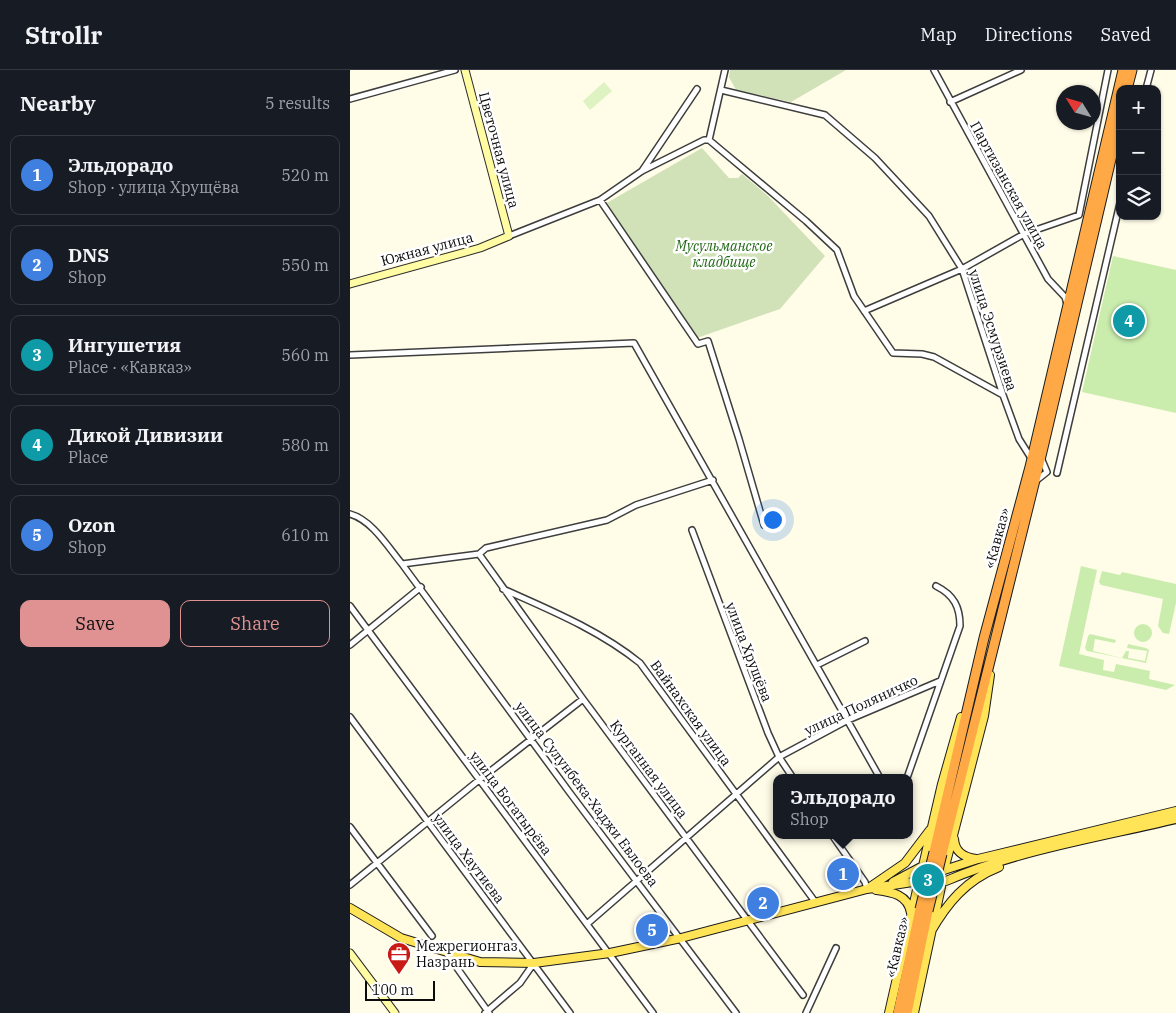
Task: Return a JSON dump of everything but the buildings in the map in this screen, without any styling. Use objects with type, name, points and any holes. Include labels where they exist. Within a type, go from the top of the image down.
[{"type":"highway","name":"«Кавказ»","points":[[938,853],[984,638],[1036,444],[1122,70]]},
{"type":"highway","points":[[1129,85],[1132,70]]},
{"type":"highway","name":"«Кавказ»","points":[[898,1013],[1042,452],[1118,130]]},
{"type":"highway","name":"«Кавказ»","points":[[907,1013],[924,910]]},
{"type":"main road","points":[[914,1013],[930,933],[943,884],[944,870],[984,716],[995,635]]},
{"type":"main road","points":[[889,1013],[919,881],[919,873],[923,866],[942,784],[984,638]]},
{"type":"main road","points":[[944,870],[978,859],[1176,811]]},
{"type":"main road","points":[[919,881],[928,890],[969,871],[1033,853],[1176,819]]},
{"type":"main road","points":[[866,889],[905,863],[932,828]]},
{"type":"main road","points":[[954,835],[958,851],[968,858],[978,859]]},
{"type":"main road","points":[[930,933],[946,907],[972,881],[989,871],[1033,853]]},
{"type":"main road","points":[[876,888],[901,880],[923,866],[936,863],[944,870]]},
{"type":"main road","points":[[350,908],[402,938],[480,962],[534,963],[610,952],[681,938],[748,922],[866,889],[919,881]]},
{"type":"main road","points":[[866,889],[896,893],[907,903],[911,916]]},
{"type":"street","points":[[350,99],[455,70]]},
{"type":"street","name":"Цветочная улица","points":[[465,70],[509,236]]},
{"type":"street","points":[[709,140],[725,70]]},
{"type":"street","name":"Партизанская улица","points":[[934,70],[1048,280],[1065,298],[1068,308]]},
{"type":"street","points":[[950,102],[1021,70]]},
{"type":"street","points":[[864,311],[962,269],[1024,234],[1079,215],[1108,70]]},
{"type":"street","points":[[1147,85],[1151,70]]},
{"type":"street","points":[[642,171],[697,89]]},
{"type":"street","name":"улица Эсмурзиева","points":[[721,90],[825,115],[875,158],[929,216],[962,269],[1002,395],[1019,439],[1032,460]]},
{"type":"street","points":[[509,236],[600,200],[642,171],[704,140],[709,140],[806,221],[837,250],[854,296],[893,353],[922,354],[934,357],[1002,395]]},
{"type":"street","points":[[600,200],[698,344],[708,341],[740,439],[764,525]]},
{"type":"street","points":[[1057,473],[1116,220]]},
{"type":"street","name":"Южная улица","points":[[350,284],[480,248],[509,236]]},
{"type":"street","points":[[1056,288],[1065,292],[1073,283]]},
{"type":"street","points":[[350,355],[634,343],[878,774]]},
{"type":"street","points":[[1024,446],[1036,444]]},
{"type":"street","points":[[402,564],[479,554],[486,548],[607,520],[636,505],[713,480]]},
{"type":"street","name":"улица Сулунбека-Хаджи Евлоева","points":[[350,514],[357,516],[370,526],[421,587],[531,739],[736,1013]]},
{"type":"street","name":"улица Хрущёва","points":[[692,530],[768,733],[779,757],[790,774]]},
{"type":"street","name":"Курганная улица","points":[[479,554],[582,700],[803,995]]},
{"type":"street","points":[[908,774],[960,626],[960,614],[955,600],[945,590],[936,586]]},
{"type":"street","points":[[350,645],[421,587]]},
{"type":"street","name":"Вайнахская улица","points":[[503,589],[564,616],[623,649],[640,663],[816,903]]},
{"type":"street","name":"улица Богатырёва","points":[[350,606],[587,924],[610,952],[653,1013]]},
{"type":"street","points":[[816,665],[864,641]]},
{"type":"street","name":"улица Поляничко","points":[[587,924],[779,757],[848,720],[940,681]]},
{"type":"street","points":[[350,885],[377,865],[479,780],[582,700]]},
{"type":"street","name":"улица Хаутиева","points":[[350,717],[570,1013]]},
{"type":"street","points":[[350,827],[432,936]]},
{"type":"street","points":[[835,839],[866,882],[866,889]]},
{"type":"street","points":[[806,1013],[836,948]]},
{"type":"street","points":[[444,951],[487,1012],[520,983],[534,963]]},
{"type":"street","points":[[350,953],[395,1013]]},
{"type":"green space","points":[[730,70],[846,70],[791,102],[736,90],[729,77]]},
{"type":"green space","points":[[604,82],[612,91],[590,110],[583,101]]},
{"type":"green space","name":"Мусульманское кладбище","points":[[702,148],[729,178],[738,178],[742,174],[768,196],[825,256],[780,309],[697,338],[605,204]]},
{"type":"green space","points":[[1113,256],[1176,270],[1176,413],[1082,392]]},
{"type":"green space","points":[[1081,566],[1097,570],[1079,654],[1104,660],[1103,670],[1114,672],[1116,664],[1150,671],[1149,679],[1175,685],[1166,690],[1059,666]]},
{"type":"green space","points":[[1102,571],[1120,575],[1122,572],[1176,584],[1176,603],[1169,634],[1163,633],[1158,626],[1163,599],[1101,585],[1099,582]]},
{"type":"green space","points":[[1139,624],[1147,624],[1152,629],[1150,640],[1139,642],[1134,637],[1134,629]]},
{"type":"green space","points":[[1090,634],[1116,640],[1115,643],[1095,639],[1093,651],[1122,658],[1126,651],[1129,651],[1128,658],[1145,661],[1147,651],[1127,648],[1128,644],[1146,648],[1149,650],[1146,663],[1087,651],[1085,648]]},
{"type":"place","name":"Дикой Дивизии","points":[[1129,321]]},
{"type":"place","name":"Эльдорадо","points":[[843,874]]},
{"type":"place","name":"Ингушетия","points":[[928,880]]},
{"type":"place","name":"DNS","points":[[763,903]]},
{"type":"place","name":"Ozon","points":[[652,930]]},
{"type":"place","name":"Межрегионгаз Назрань","points":[[399,975]]}]
